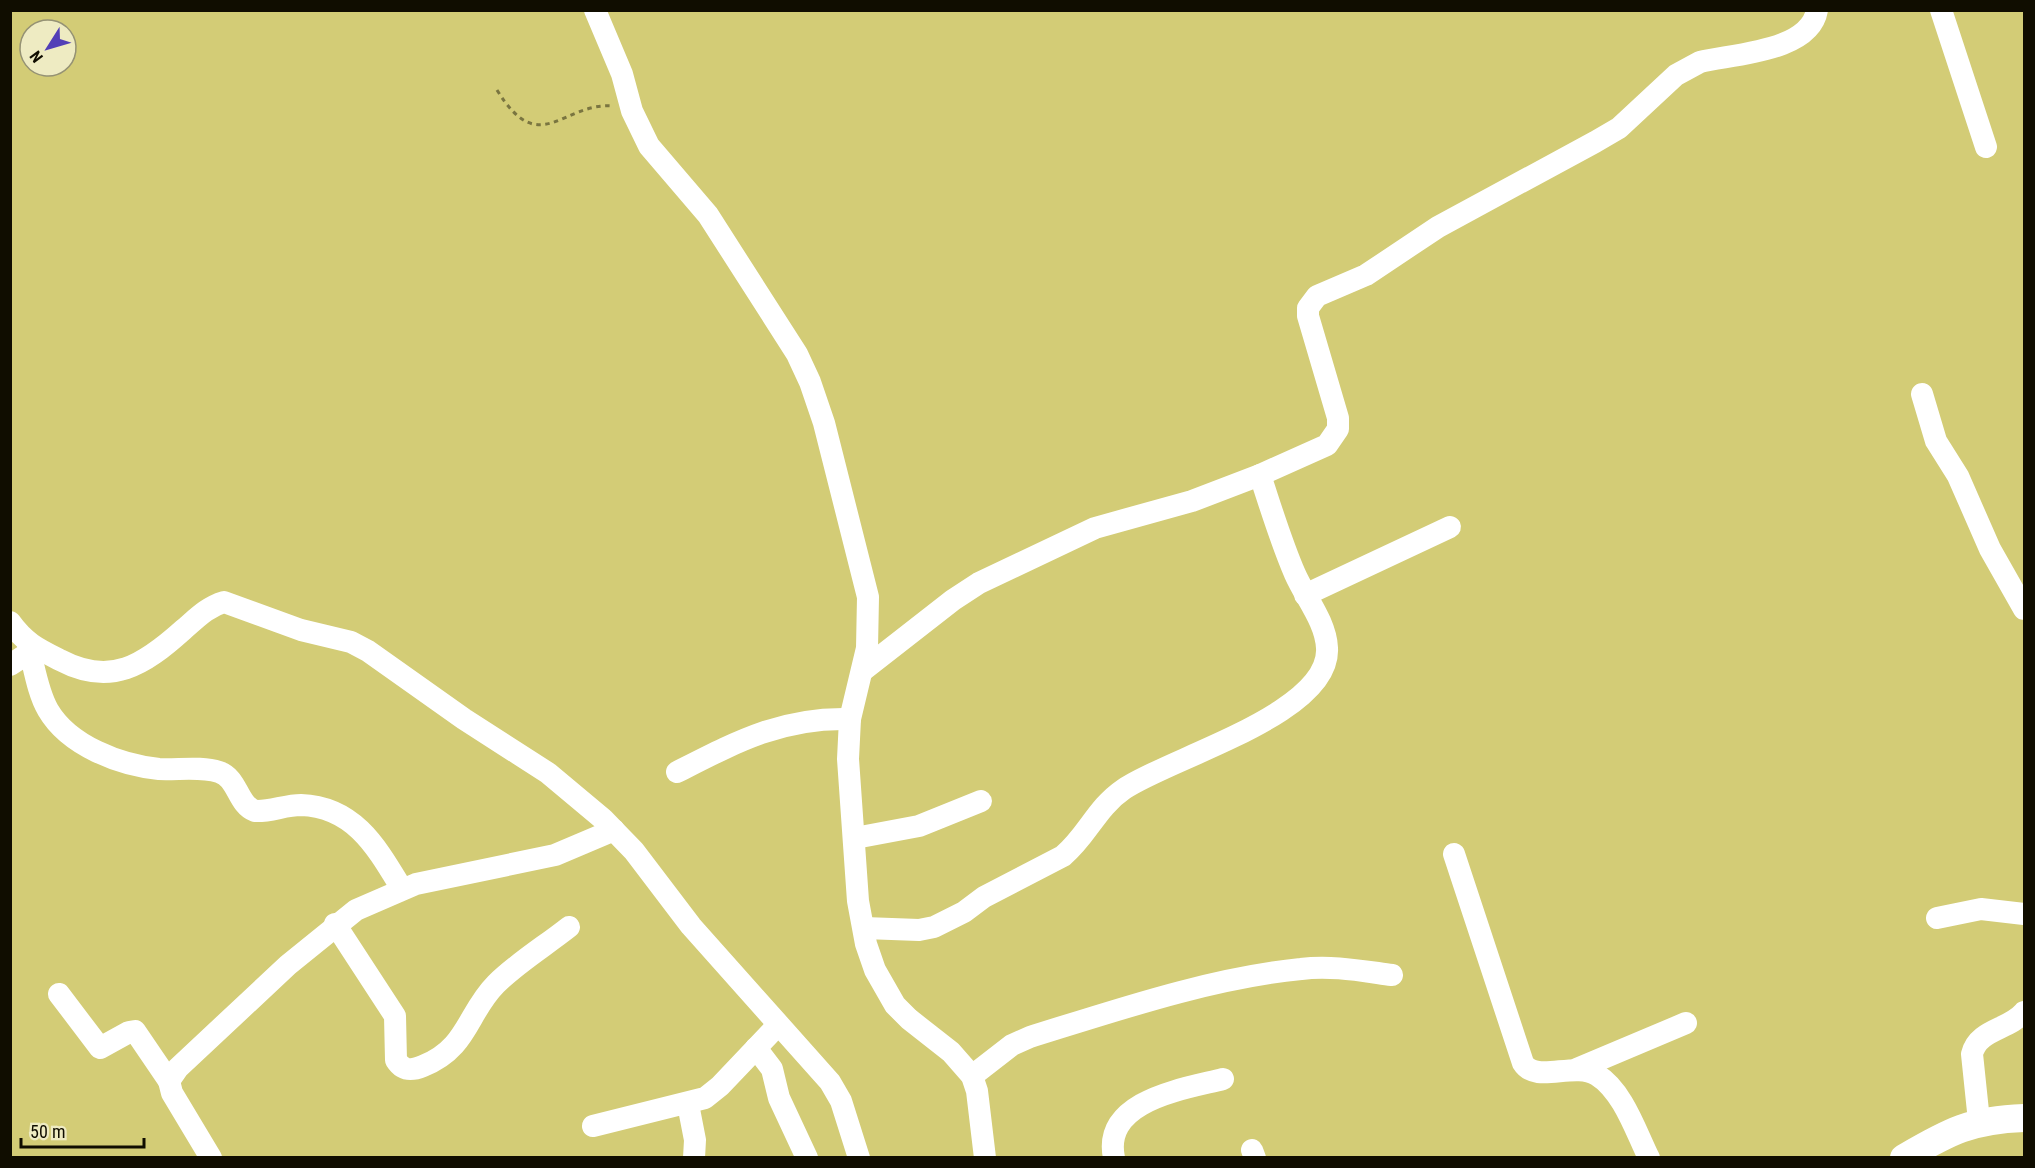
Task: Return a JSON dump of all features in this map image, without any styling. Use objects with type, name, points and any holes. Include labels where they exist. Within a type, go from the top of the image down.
[{"type":"main road","points":[[1904,1158],[1938,1138],[1979,1121],[2025,1118]]},
{"type":"street","points":[[595,10],[622,74],[632,111],[649,146],[708,215],[797,354],[810,382],[824,423],[868,597],[868,638],[850,719],[848,759],[858,901],[875,970],[896,1005],[909,1019],[951,1052],[972,1076],[977,1091],[985,1158]]},
{"type":"street","points":[[862,671],[953,600],[980,583],[1095,528],[1192,501],[1260,476],[1327,445],[1338,429],[1338,418],[1308,316],[1308,308],[1317,296],[1366,275],[1438,227],[1619,128],[1686,68],[1700,62],[1793,40],[1812,25],[1817,10]]},
{"type":"street","points":[[1941,10],[1986,147]]},
{"type":"street","points":[[1922,394],[1936,441],[1958,476],[1990,549],[2025,609]]},
{"type":"street","points":[[864,928],[919,930],[947,921],[984,897],[1064,856],[1082,838],[1099,810],[1125,788],[1223,743],[1315,684],[1325,670],[1328,647],[1316,615],[1293,570],[1260,476]]},
{"type":"street","points":[[1305,595],[1450,527]]},
{"type":"street","points":[[29,648],[89,672],[121,670],[154,656],[213,605],[224,602],[237,605],[276,622],[351,642],[368,651],[464,719],[548,773],[614,830],[634,851],[691,926],[835,1090],[859,1158]]},
{"type":"street","points":[[10,622],[29,648],[48,710],[65,731],[78,740],[109,757],[139,766],[220,772],[231,780],[245,805],[255,811],[301,805],[343,816],[367,835],[402,889]]},
{"type":"street","points":[[10,665],[29,648]]},
{"type":"street","points":[[677,772],[765,730],[803,721],[850,719]]},
{"type":"street","points":[[855,838],[919,826],[981,801]]},
{"type":"street","points":[[169,1081],[178,1068],[335,924],[356,910],[402,889],[555,855],[614,830]]},
{"type":"street","points":[[1454,854],[1522,1063],[1530,1072],[1576,1069],[1686,1023]]},
{"type":"street","points":[[1938,918],[1981,909],[2025,914]]},
{"type":"street","points":[[335,924],[392,1009],[396,1028],[396,1060],[403,1068],[410,1070],[428,1064],[453,1047],[496,984],[568,927]]},
{"type":"street","points":[[972,1076],[1012,1045],[1030,1037],[1217,983],[1303,968],[1337,968],[1392,975]]},
{"type":"street","points":[[59,994],[100,1047],[105,1047],[129,1032],[135,1031],[169,1081],[172,1093],[211,1158]]},
{"type":"street","points":[[1979,1121],[1972,1063],[1976,1043],[1985,1035],[2009,1026],[2025,1012]]},
{"type":"street","points":[[593,1126],[705,1098],[720,1086],[778,1025]]},
{"type":"street","points":[[756,1048],[772,1069],[779,1098],[807,1158]]},
{"type":"street","points":[[1576,1069],[1597,1075],[1606,1083],[1620,1102],[1649,1158]]},
{"type":"street","points":[[1114,1158],[1113,1142],[1116,1130],[1122,1119],[1132,1111],[1174,1091],[1223,1079]]},
{"type":"street","points":[[688,1104],[695,1140],[694,1158]]},
{"type":"path","points":[[497,90],[513,114],[537,124],[553,124],[599,105],[632,111]]}]
